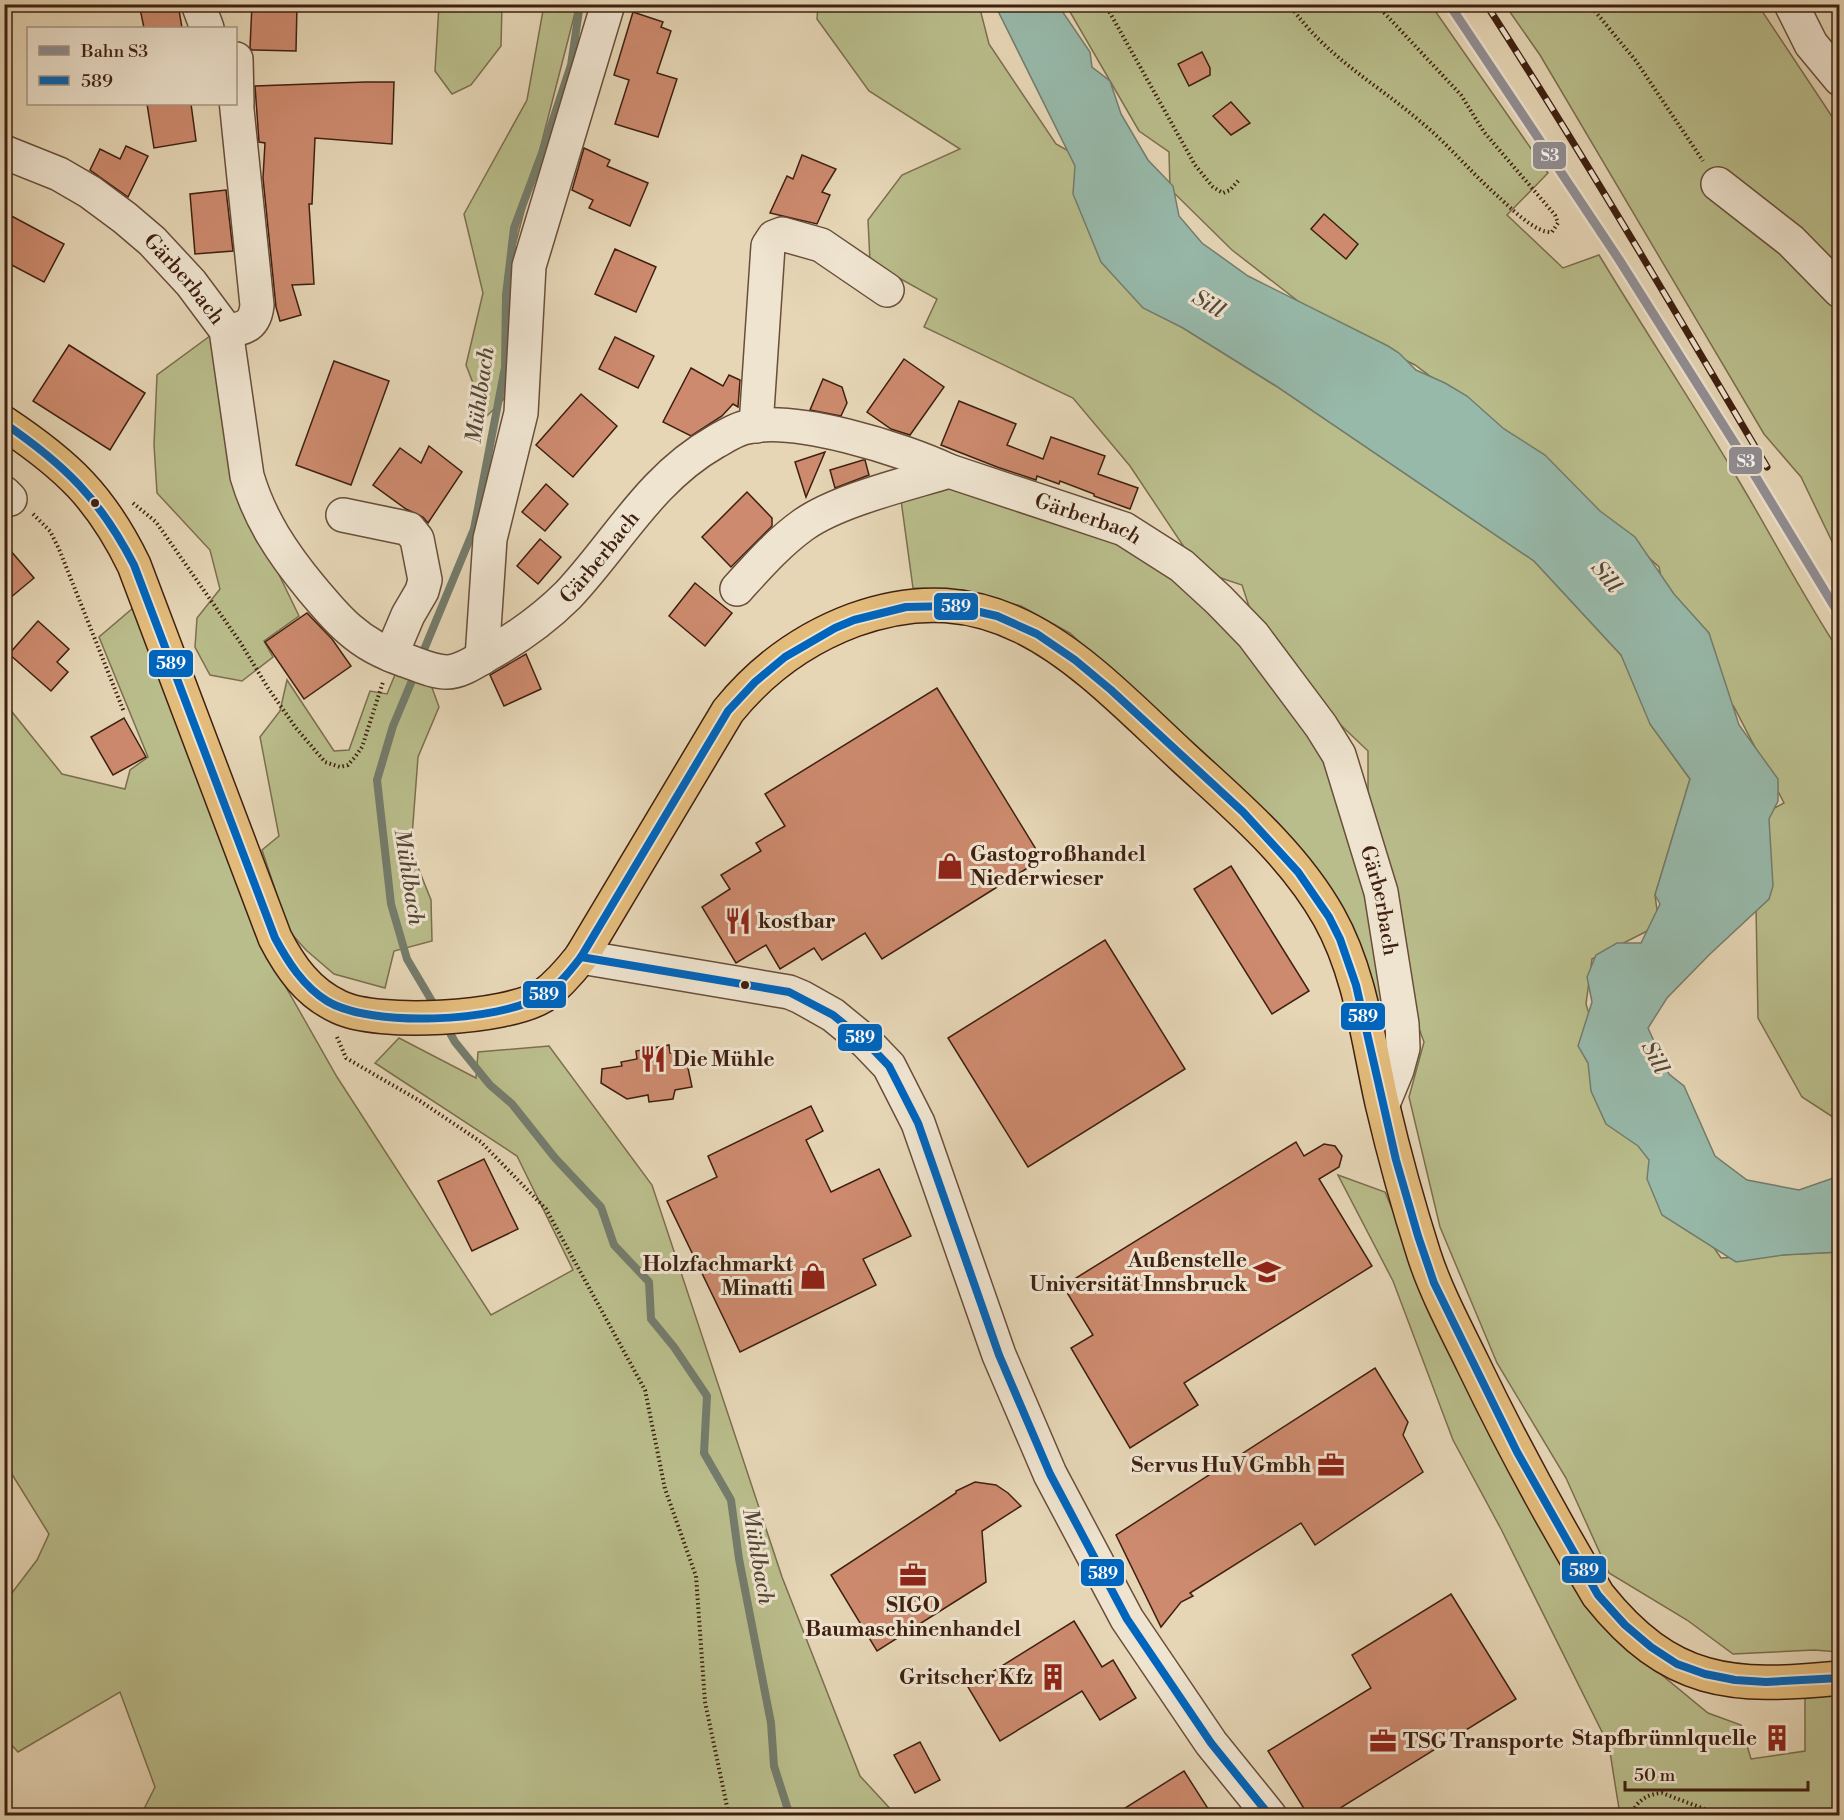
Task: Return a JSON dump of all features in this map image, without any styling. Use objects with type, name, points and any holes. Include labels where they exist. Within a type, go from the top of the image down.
[{"type":"main road","points":[[4,423],[53,458],[79,481],[104,510],[134,566],[275,938],[284,956],[308,986],[322,998],[341,1008],[383,1017],[449,1017],[488,1013],[541,997],[564,978],[581,957],[728,711],[764,672],[781,658],[819,635],[867,616],[899,607],[939,605],[981,611],[1006,618],[1067,652],[1127,704],[1274,843],[1305,879],[1329,918],[1348,958],[1359,993],[1403,1186],[1426,1262],[1490,1399],[1598,1595],[1621,1622],[1644,1643],[1684,1668],[1713,1677],[1762,1684],[1839,1678]]},
{"type":"street","points":[[198,4],[207,27]]},
{"type":"street","points":[[219,4],[226,27]]},
{"type":"street","points":[[482,658],[490,539],[521,413],[529,266],[608,4]]},
{"type":"street","points":[[1791,4],[1811,44],[1839,79]]},
{"type":"street","points":[[226,330],[241,329],[248,325],[254,320],[257,305],[236,105]]},
{"type":"street","name":"Gärberbach","points":[[4,152],[59,174],[90,192],[152,241],[191,283],[226,330],[247,476],[263,520],[288,561],[341,622],[369,645],[409,662],[450,672],[482,658],[525,632],[554,609],[601,556],[633,513],[670,474],[699,451],[728,435],[756,426],[796,427],[822,431],[922,458],[949,471],[1124,529],[1182,566],[1220,600],[1253,635],[1322,726],[1340,755],[1381,892],[1402,1024],[1402,1048],[1397,1070],[1383,1104]]},
{"type":"street","points":[[1718,184],[1791,241],[1839,291]]},
{"type":"street","points":[[756,426],[770,240],[782,234],[821,245],[886,290]]},
{"type":"street","points":[[737,589],[777,546],[805,524],[838,507],[949,471]]},
{"type":"street","points":[[343,515],[401,526],[409,529],[417,539],[425,580],[422,591],[408,615],[409,662]]},
{"type":"street","points":[[581,957],[789,992],[832,1015],[866,1042],[889,1066],[918,1123],[999,1355],[1050,1474],[1127,1619],[1211,1743],[1270,1815]]},
{"type":"path","points":[[1105,4],[1195,165],[1213,187],[1223,193],[1230,190],[1239,180]]},
{"type":"path","points":[[1289,4],[1306,28],[1338,59],[1420,121],[1506,205],[1541,230],[1552,232],[1558,223],[1555,215],[1484,132],[1461,95],[1376,4]]},
{"type":"path","points":[[1589,4],[1636,62],[1718,184]]},
{"type":"path","points":[[7,496],[32,513],[50,531],[124,712]]},
{"type":"path","points":[[104,510],[129,500],[156,522],[240,642],[296,728],[325,762],[340,767],[348,765],[362,747],[374,715],[409,662]]},
{"type":"path","points":[[341,1008],[335,1030],[346,1058],[420,1101],[481,1142],[546,1209],[645,1390],[664,1489],[696,1576],[705,1702],[729,1815]]},
{"type":"path","points":[[1631,1815],[1642,1799],[1652,1794],[1662,1793],[1723,1815]]},
{"type":"green space","points":[[439,5],[502,5],[501,46],[471,85],[452,94],[435,71]]},
{"type":"green space","points":[[544,5],[577,5],[515,246],[504,399],[486,417],[466,365],[483,293],[464,214],[527,100]]},
{"type":"green space","points":[[818,5],[979,5],[989,44],[1056,144],[1102,170],[1183,328],[1276,386],[1534,561],[1621,655],[1659,711],[1650,724],[1690,779],[1655,895],[1659,925],[1592,959],[1586,1004],[1619,1110],[1721,1258],[1839,1252],[1839,1652],[1814,1650],[1733,1654],[1687,1620],[1609,1573],[1566,1478],[1497,1363],[1440,1227],[1409,1097],[1424,1042],[1410,1004],[1368,794],[1368,751],[1326,711],[1258,634],[1242,585],[1200,571],[1130,466],[1073,398],[924,327],[937,299],[870,262],[868,220],[902,175],[960,149],[869,91],[817,19]]},
{"type":"green space","points":[[1066,5],[1431,5],[1548,173],[1507,215],[1563,268],[1599,255],[1752,502],[1839,651],[1839,1121],[1802,1097],[1758,1018],[1756,907],[1765,813],[1784,803],[1734,707],[1669,620],[1659,567],[1541,459],[1415,365],[1316,315],[1232,250],[1170,189],[1169,152],[1139,131]]},
{"type":"green space","points":[[1505,5],[1758,5],[1839,127],[1839,556],[1801,477],[1764,434],[1540,55]]},
{"type":"green space","points":[[214,333],[252,519],[299,616],[264,641],[273,657],[242,681],[210,675],[195,647],[197,618],[220,589],[210,550],[157,493],[154,445],[157,375]]},
{"type":"green space","points":[[952,477],[1116,532],[1222,609],[1342,778],[1394,1042],[1385,1049],[1360,949],[1151,709],[1070,633],[1021,606],[962,590],[913,588],[901,500]]},
{"type":"green space","points":[[133,608],[258,938],[337,1077],[491,1315],[573,1270],[517,1156],[375,1063],[399,1038],[476,1078],[478,1052],[549,1046],[652,1185],[782,1577],[860,1776],[896,1815],[141,1815],[155,1787],[120,1692],[18,1752],[5,1738],[5,1602],[37,1560],[49,1534],[5,1463],[4,702],[62,774],[125,789],[130,770],[148,757],[99,637]]},
{"type":"green space","points":[[397,670],[430,682],[439,707],[418,757],[411,850],[431,900],[432,941],[394,951],[385,988],[334,974],[306,950],[289,931],[262,850],[279,836],[260,737],[280,711],[287,680],[334,751],[349,750],[370,691],[387,694]]},
{"type":"green space","points":[[1338,1175],[1385,1192],[1430,1299],[1617,1638],[1708,1713],[1741,1725],[1751,1759],[1805,1751],[1805,1698],[1839,1695],[1839,1815],[1620,1815],[1609,1746],[1501,1529],[1453,1440],[1393,1281]]},
{"type":"water","name":"Sill","points":[[995,5],[1058,5],[1090,52],[1092,67],[1110,81],[1121,114],[1148,160],[1173,186],[1179,216],[1202,243],[1248,276],[1388,346],[1399,353],[1416,370],[1467,396],[1504,429],[1545,455],[1600,511],[1635,537],[1674,594],[1709,633],[1739,725],[1778,779],[1778,801],[1769,819],[1773,886],[1769,899],[1667,998],[1648,1028],[1669,1074],[1684,1086],[1715,1156],[1747,1180],[1799,1190],[1839,1176],[1839,1252],[1783,1255],[1736,1262],[1662,1215],[1647,1179],[1649,1160],[1638,1146],[1606,1124],[1591,1091],[1588,1063],[1578,1046],[1592,1002],[1587,977],[1596,955],[1617,943],[1641,943],[1660,904],[1655,895],[1690,779],[1650,724],[1621,655],[1534,561],[1276,386],[1183,328],[1143,308],[1101,262],[1073,194],[1075,166]]},
{"type":"building","points":[[139,4],[178,4],[182,27],[144,27]]},
{"type":"building","points":[[252,4],[297,4],[296,51],[252,50],[250,48]]},
{"type":"building","points":[[633,12],[663,22],[661,27],[671,31],[657,73],[677,79],[658,137],[615,124],[629,80],[614,75]]},
{"type":"building","points":[[1202,52],[1210,68],[1210,75],[1189,86],[1178,64]]},
{"type":"building","points":[[394,82],[392,144],[315,138],[312,204],[309,204],[314,284],[292,285],[301,315],[280,321],[276,307],[263,178],[265,143],[259,142],[255,86]]},
{"type":"building","points":[[1231,102],[1250,123],[1231,135],[1213,116]]},
{"type":"building","points":[[147,105],[191,105],[196,141],[154,148]]},
{"type":"building","points":[[126,146],[148,156],[128,197],[90,170],[100,149],[120,159]]},
{"type":"building","points":[[584,148],[610,160],[607,166],[648,183],[630,226],[589,208],[593,200],[572,190]]},
{"type":"building","points":[[802,155],[836,169],[822,192],[830,195],[817,224],[770,213],[787,176],[793,179]]},
{"type":"building","points":[[226,190],[233,251],[195,254],[190,194]]},
{"type":"building","points":[[4,212],[64,244],[44,282],[4,261]]},
{"type":"building","points":[[1324,214],[1358,244],[1346,259],[1311,229]]},
{"type":"building","points":[[615,249],[656,267],[636,312],[595,294]]},
{"type":"building","points":[[615,337],[654,356],[638,388],[599,369]]},
{"type":"building","points":[[69,345],[145,393],[110,450],[33,401]]},
{"type":"building","points":[[904,359],[944,387],[910,435],[891,429],[867,412]]},
{"type":"building","points":[[334,361],[389,381],[351,485],[296,465]]},
{"type":"building","points":[[691,368],[723,386],[729,375],[740,380],[738,407],[733,404],[722,416],[691,436],[663,422]]},
{"type":"building","points":[[823,379],[842,387],[847,403],[841,416],[810,410]]},
{"type":"building","points":[[581,394],[617,426],[573,477],[536,445]]},
{"type":"building","points":[[959,401],[1016,424],[1007,445],[1043,459],[1051,437],[1105,456],[1098,474],[1138,488],[1130,509],[1060,481],[1059,484],[1037,476],[1036,480],[941,445]]},
{"type":"building","points":[[429,446],[462,472],[428,523],[423,517],[406,509],[373,485],[400,448],[421,463]]},
{"type":"building","points":[[825,452],[806,497],[795,462]]},
{"type":"building","points":[[865,460],[869,475],[835,488],[830,470]]},
{"type":"building","points":[[546,484],[568,504],[545,531],[522,512]]},
{"type":"building","points":[[747,492],[772,518],[772,526],[731,567],[702,537]]},
{"type":"building","points":[[540,539],[561,557],[538,584],[517,566]]},
{"type":"building","points":[[4,543],[34,578],[4,603]]},
{"type":"building","points":[[695,583],[732,613],[705,646],[669,616]]},
{"type":"building","points":[[307,613],[332,639],[351,666],[304,699],[265,642]]},
{"type":"building","points":[[38,621],[69,649],[57,662],[68,672],[51,691],[9,654]]},
{"type":"building","points":[[526,654],[541,689],[504,706],[490,675]]},
{"type":"building","points":[[937,688],[1042,859],[882,959],[865,933],[822,960],[814,948],[780,969],[766,945],[736,963],[702,907],[730,889],[721,875],[761,851],[756,843],[785,826],[765,794]]},
{"type":"building","points":[[124,718],[146,757],[113,775],[91,737]]},
{"type":"building","points":[[1231,866],[1309,991],[1272,1014],[1194,889]]},
{"type":"building","points":[[1105,940],[1185,1069],[1028,1167],[948,1038]]},
{"type":"building","points":[[669,1045],[670,1053],[684,1049],[692,1087],[675,1090],[673,1099],[649,1102],[648,1095],[627,1099],[601,1083],[602,1069],[622,1066],[621,1062],[637,1059],[636,1051]]},
{"type":"building","points":[[811,1106],[823,1131],[806,1140],[831,1192],[879,1169],[911,1236],[863,1259],[876,1285],[740,1352],[667,1201],[717,1177],[708,1156]]},
{"type":"building","points":[[1296,1142],[1304,1156],[1324,1144],[1335,1146],[1342,1156],[1339,1167],[1319,1179],[1372,1266],[1184,1383],[1198,1405],[1130,1448],[1071,1348],[1093,1335],[1063,1286]]},
{"type":"building","points":[[484,1159],[518,1229],[472,1251],[438,1181]]},
{"type":"building","points":[[1375,1368],[1408,1422],[1403,1435],[1423,1472],[1315,1545],[1301,1523],[1190,1593],[1193,1596],[1181,1602],[1161,1627],[1116,1535]]},
{"type":"building","points":[[975,1482],[996,1485],[1021,1506],[982,1531],[986,1582],[877,1651],[831,1575],[956,1491]]},
{"type":"building","points":[[1451,1594],[1516,1699],[1329,1815],[1308,1815],[1268,1751],[1371,1688],[1352,1655]]},
{"type":"building","name":"Gritscher Kfz","points":[[1074,1621],[1102,1667],[1113,1660],[1136,1698],[1100,1720],[1082,1691],[1000,1741],[968,1687]]},
{"type":"building","points":[[920,1742],[940,1780],[915,1793],[894,1755]]},
{"type":"building","points":[[1184,1771],[1212,1815],[1114,1815]]},
{"type":"waterway","name":"Mühlbach","points":[[421,657],[474,529],[505,367],[506,295],[514,228],[571,65],[580,4]]},
{"type":"waterway","name":"Mühlbach","points":[[416,671],[393,726],[377,780],[391,904],[407,959],[436,1008]]},
{"type":"waterway","name":"Mühlbach","points":[[446,1026],[455,1042],[490,1085],[512,1104],[555,1158],[601,1207],[614,1245],[649,1282],[651,1319],[674,1347],[707,1396],[704,1453],[731,1500],[739,1559],[771,1723],[774,1766],[790,1816]]},
{"type":"railway","points":[[1486,4],[1594,176],[1767,467]]},
{"type":"rail line","name":"S3","points":[[1449,4],[1618,258],[1840,616]]},
{"type":"transit line","name":"589","points":[[4,423],[26,438],[79,485],[94,502],[121,542],[134,565],[275,938],[303,981],[327,1001],[347,1010],[403,1018],[466,1016],[496,1012],[522,1005],[553,988],[581,957],[728,711],[755,682],[785,657],[835,628],[854,620],[906,607],[954,606],[997,616],[1037,634],[1075,660],[1111,690],[1243,812],[1298,872],[1329,917],[1340,939],[1356,985],[1396,1160],[1434,1283],[1517,1452],[1598,1595],[1625,1625],[1651,1647],[1677,1664],[1705,1674],[1735,1680],[1766,1682],[1840,1678]]},
{"type":"transit line","name":"589","points":[[581,957],[789,992],[833,1015],[866,1042],[889,1066],[918,1123],[999,1355],[1050,1474],[1127,1619],[1211,1743],[1270,1816]]},
{"type":"place","name":"Gastogroßhandel Niederwieser","points":[[950,866]]},
{"type":"place","name":"kostbar","points":[[738,921]]},
{"type":"place","name":"Die Mühle","points":[[653,1059]]},
{"type":"place","name":"Außenstelle Universität Innsbruck","points":[[1267,1272]]},
{"type":"place","name":"Holzfachmarkt Minatti","points":[[813,1276]]},
{"type":"place","name":"Servus HuV Gmbh","points":[[1331,1465]]},
{"type":"place","name":"SIGO Baumaschinenhandel","points":[[913,1575]]},
{"type":"place","name":"Gritscher Kfz","points":[[1053,1677]]},
{"type":"place","name":"Stapfbrünnlquelle","points":[[1777,1738]]},
{"type":"place","name":"TSG Transporte","points":[[1383,1741]]}]
